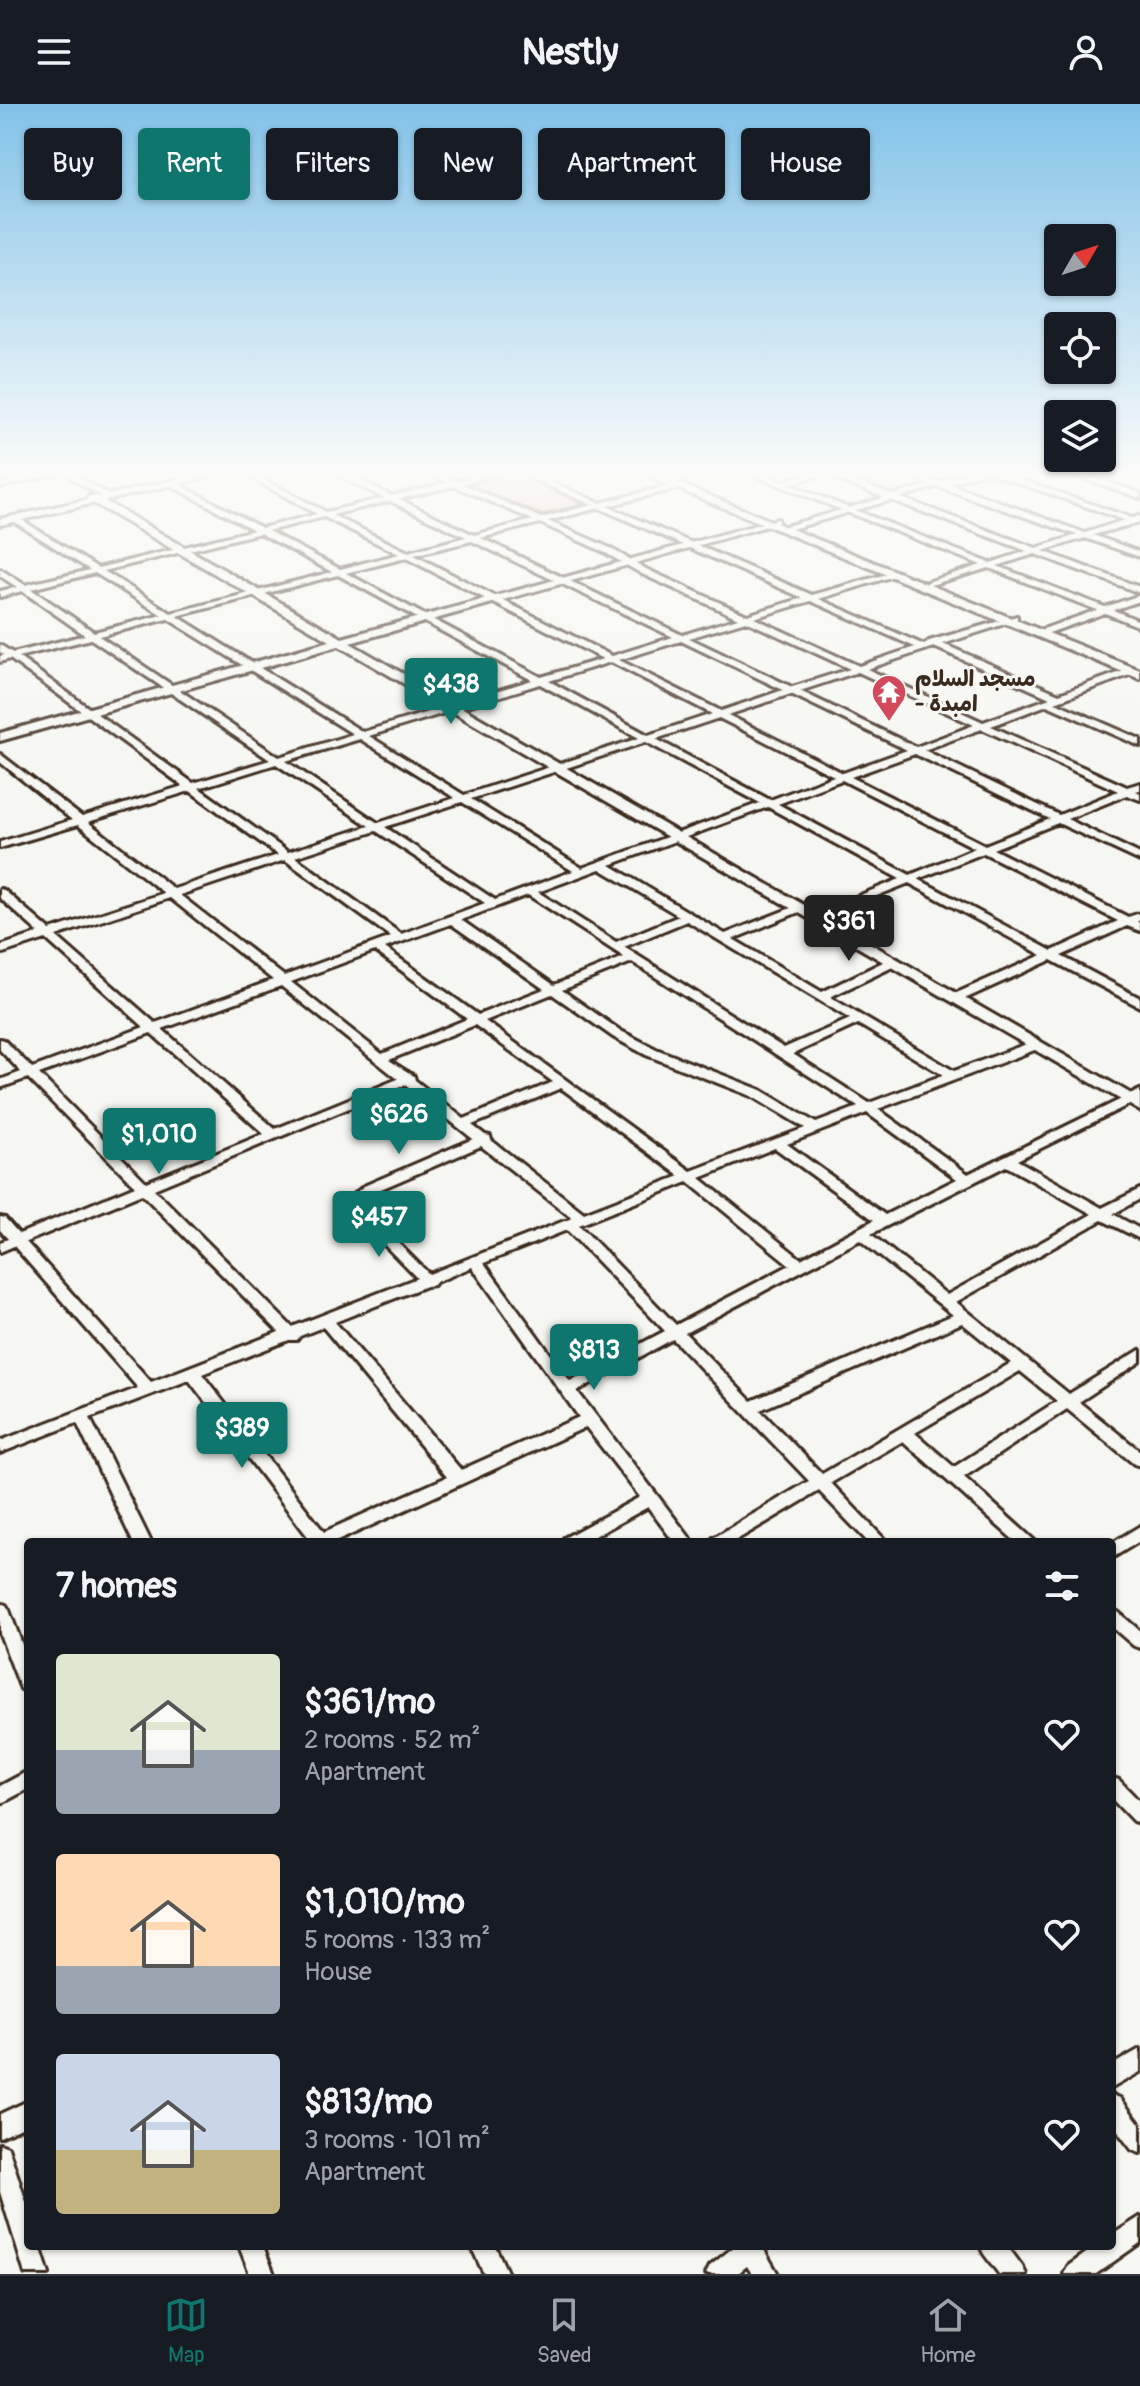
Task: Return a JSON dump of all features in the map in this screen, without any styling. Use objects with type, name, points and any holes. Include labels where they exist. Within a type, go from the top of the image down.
[{"type":"main road","points":[[892,574],[1137,672]]},
{"type":"main road","points":[[905,574],[1082,648]]},
{"type":"street","points":[[4,574],[495,905]]},
{"type":"street","points":[[0,594],[84,574]]},
{"type":"street","points":[[103,574],[583,873]]},
{"type":"street","points":[[226,574],[452,708],[1136,1100]]},
{"type":"street","points":[[6,658],[328,574]]},
{"type":"street","points":[[346,574],[1140,1003]]},
{"type":"street","points":[[444,574],[984,849],[1134,919],[1140,928]]},
{"type":"street","points":[[547,574],[1140,858]]},
{"type":"street","points":[[0,737],[585,574]]},
{"type":"street","points":[[655,574],[1140,797]]},
{"type":"street","points":[[755,574],[1053,700],[1140,743]]},
{"type":"street","points":[[0,845],[890,574]]},
{"type":"street","points":[[930,584],[961,574]]},
{"type":"street","points":[[1010,574],[1140,624]]},
{"type":"street","points":[[1098,574],[1140,590]]},
{"type":"street","points":[[1046,631],[1140,598]]},
{"type":"street","points":[[0,950],[1010,619]]},
{"type":"street","points":[[0,648],[6,658],[401,939]]},
{"type":"street","points":[[0,1084],[1137,672]]},
{"type":"street","points":[[0,757],[485,1139],[576,1221],[675,1330],[874,1538]]},
{"type":"street","points":[[815,917],[1140,786]]},
{"type":"street","points":[[602,865],[953,1076]]},
{"type":"street","points":[[0,892],[272,1134]]},
{"type":"street","points":[[531,892],[868,1108],[967,1180]]},
{"type":"street","points":[[723,939],[800,908]]},
{"type":"street","points":[[616,946],[687,917]]},
{"type":"street","points":[[956,998],[1134,919]]},
{"type":"street","points":[[453,920],[634,1043],[756,1093],[815,1128]]},
{"type":"street","points":[[378,948],[690,1177],[799,1265]]},
{"type":"street","points":[[382,1058],[633,957]]},
{"type":"street","points":[[821,997],[893,962]]},
{"type":"street","points":[[782,1054],[858,1020]]},
{"type":"street","points":[[0,1043],[292,1336]]},
{"type":"street","points":[[0,1447],[292,1336],[815,1128],[1036,1045]]},
{"type":"street","points":[[0,1247],[409,1079]]},
{"type":"street","points":[[465,1123],[562,1083]]},
{"type":"street","points":[[567,1389],[884,1221],[1136,1100]]},
{"type":"street","points":[[429,1282],[355,1208],[356,1202],[369,1189],[485,1139]]},
{"type":"street","points":[[777,1143],[884,1221]]},
{"type":"street","points":[[1006,1160],[1140,1235]]},
{"type":"street","points":[[947,1301],[1140,1193]]},
{"type":"street","points":[[0,1221],[149,1390]]},
{"type":"street","points":[[861,1233],[1140,1460]]},
{"type":"street","points":[[476,1262],[589,1419],[681,1538]]},
{"type":"street","points":[[750,1408],[965,1316]]},
{"type":"street","points":[[327,1322],[457,1477]]},
{"type":"street","points":[[953,1476],[1140,1355]]},
{"type":"street","points":[[726,1538],[1022,1363]]},
{"type":"street","points":[[193,1374],[319,1538]]},
{"type":"street","points":[[81,1416],[140,1538]]},
{"type":"street","points":[[330,1538],[457,1477],[589,1419]]},
{"type":"street","points":[[906,1434],[1023,1538]]},
{"type":"street","points":[[577,1538],[651,1498]]},
{"type":"street","points":[[1116,1549],[1140,1532]]},
{"type":"street","points":[[0,1610],[24,1673]]},
{"type":"street","points":[[1116,1620],[1140,1641]]},
{"type":"street","points":[[0,1796],[24,1781]]},
{"type":"street","points":[[1116,1790],[1140,1815]]},
{"type":"street","points":[[1116,2075],[1140,2059]]},
{"type":"street","points":[[1116,2111],[1140,2142]]},
{"type":"street","points":[[0,2126],[24,2114]]},
{"type":"street","points":[[0,2155],[24,2232]]},
{"type":"street","points":[[1116,2246],[1140,2229]]},
{"type":"street","points":[[30,2250],[37,2274]]},
{"type":"street","points":[[253,2250],[262,2274]]},
{"type":"street","points":[[485,2250],[496,2274]]},
{"type":"street","points":[[718,2274],[746,2250]]},
{"type":"street","points":[[752,2250],[766,2274]]},
{"type":"street","points":[[995,2250],[1014,2274]]},
{"type":"street","points":[[1076,2274],[1110,2250]]},
{"type":"place","name":"مسجد السلام - امبدة","points":[[889,723]]}]
